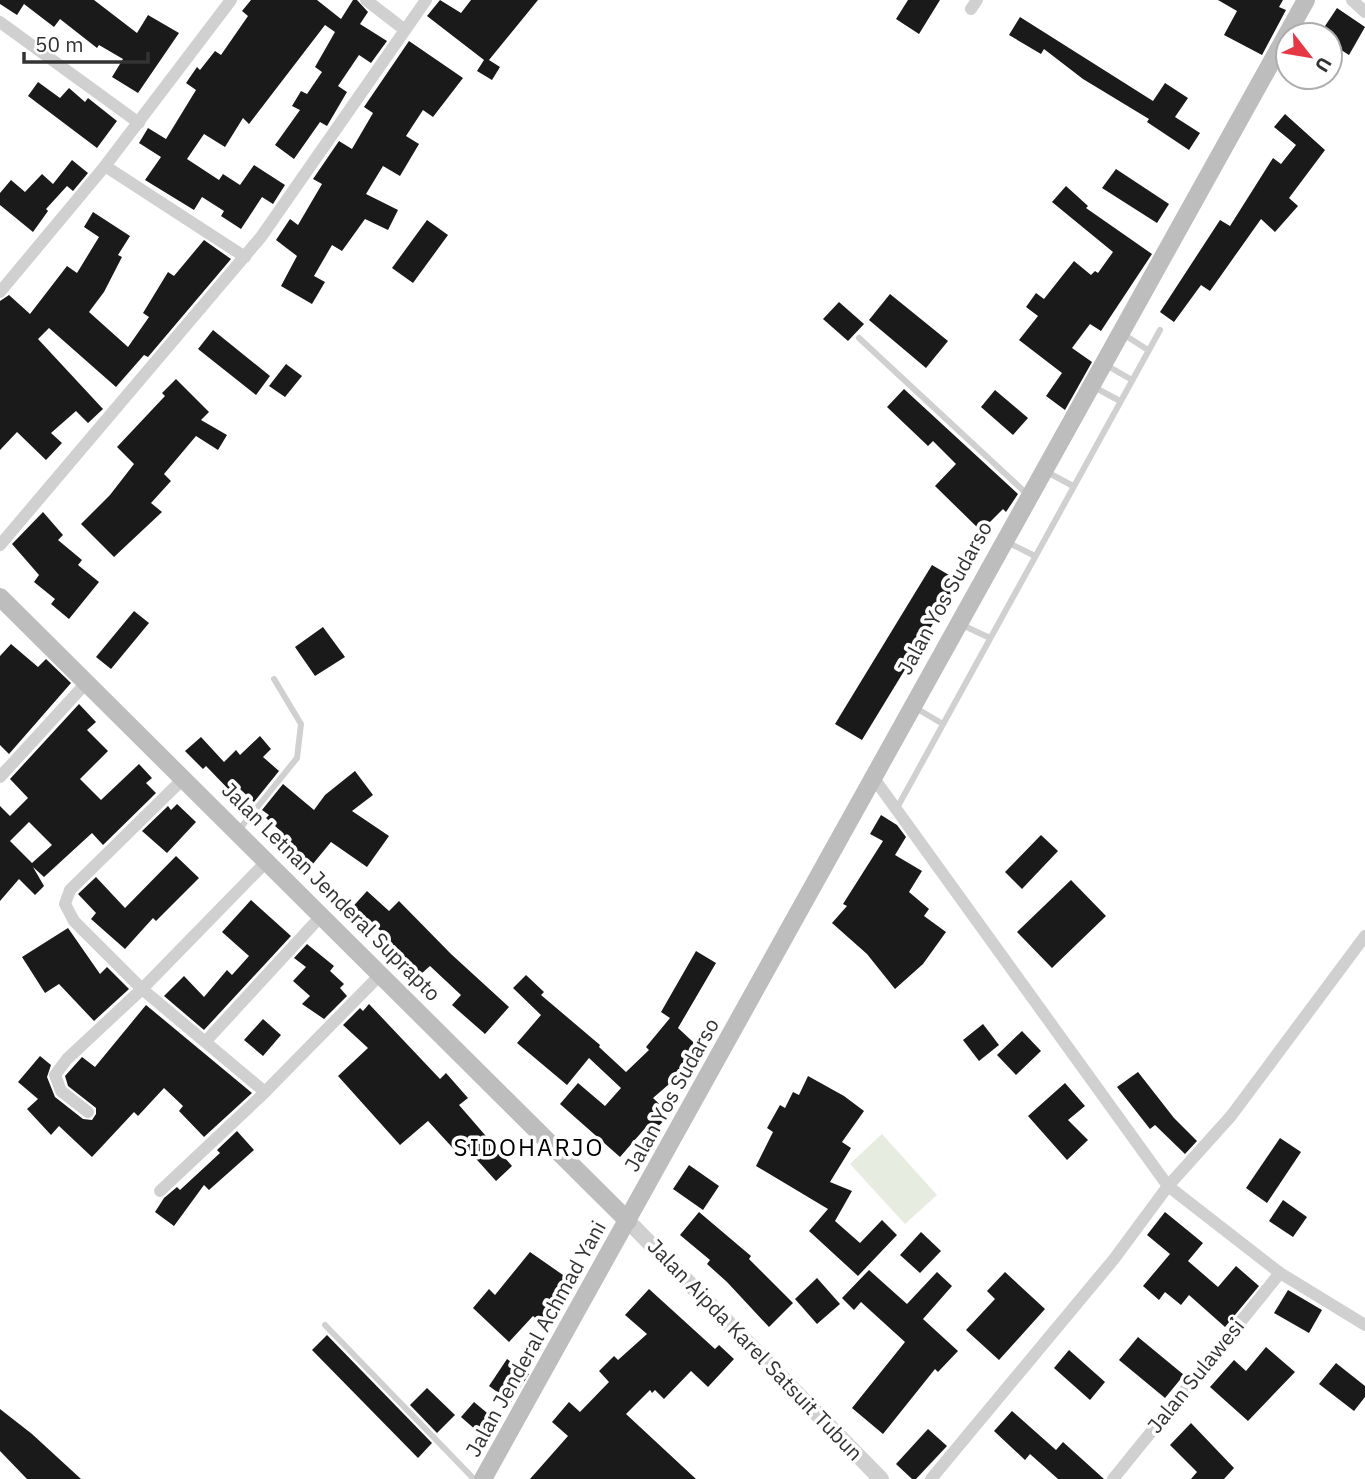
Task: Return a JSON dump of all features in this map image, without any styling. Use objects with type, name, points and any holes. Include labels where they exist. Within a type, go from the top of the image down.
[{"type":"main road","name":"Jalan Yos Sudarso","points":[[628,1221],[1003,540],[1306,0]]},
{"type":"main road","name":"Jalan Letnan Jenderal Suprapto","points":[[0,597],[239,831],[628,1221]]},
{"type":"main road","name":"Jalan Jenderal Achmad Yani","points":[[483,1479],[628,1221]]},
{"type":"street","points":[[0,292],[106,166],[231,0]]},
{"type":"street","points":[[366,0],[405,30]]},
{"type":"street","points":[[0,545],[244,257],[426,0]]},
{"type":"street","points":[[1352,0],[1365,12]]},
{"type":"street","points":[[0,22],[139,123]]},
{"type":"street","points":[[106,166],[244,257]]},
{"type":"street","points":[[0,777],[87,682]]},
{"type":"street","points":[[873,777],[1168,1186],[1280,1273],[1365,1325]]},
{"type":"street","points":[[184,778],[70,890],[65,904],[74,921],[142,989],[265,1092]]},
{"type":"street","points":[[88,1112],[56,1085],[55,1075],[67,1059],[142,989],[268,860]]},
{"type":"street","points":[[206,1041],[322,915]]},
{"type":"street","points":[[931,1479],[1114,1259],[1168,1186],[1231,1116],[1365,936]]},
{"type":"street","points":[[160,1191],[265,1092],[382,974]]},
{"type":"street","name":"Jalan Aipda Karel Satsuit Tubun","points":[[628,1221],[881,1479]]},
{"type":"street","name":"Jalan Sulawesi","points":[[1113,1479],[1280,1273]]},
{"type":"lane","points":[[896,810],[1160,330]]},
{"type":"lane","points":[[1120,332],[1148,350]]},
{"type":"lane","points":[[859,338],[1028,495]]},
{"type":"lane","points":[[1102,363],[1132,380]]},
{"type":"lane","points":[[1090,385],[1120,401]]},
{"type":"lane","points":[[1043,469],[1073,486]]},
{"type":"lane","points":[[1003,540],[1035,556]]},
{"type":"lane","points":[[958,623],[990,638]]},
{"type":"lane","points":[[239,831],[297,758],[302,724],[275,679]]},
{"type":"lane","points":[[912,706],[943,724]]},
{"type":"lane","points":[[325,1325],[474,1479]]},
{"type":"shaded area","points":[[882,1134],[937,1195],[905,1224],[850,1164]]},
{"type":"building","points":[[0,0],[94,0],[137,33],[148,15],[179,33],[138,93],[112,77],[123,59],[99,45],[97,48],[60,19],[54,27],[24,4],[17,15],[0,4]]},
{"type":"building","points":[[251,0],[317,0],[341,19],[353,0],[357,0],[368,12],[360,24],[387,41],[371,63],[359,55],[338,86],[347,92],[327,126],[320,122],[294,159],[275,145],[300,110],[292,106],[301,91],[307,94],[322,72],[315,67],[335,32],[325,25],[249,124],[243,118],[225,147],[204,134],[187,159],[219,180],[223,174],[240,185],[254,165],[285,185],[273,204],[262,197],[241,229],[221,216],[224,211],[202,197],[194,210],[145,180],[161,157],[139,143],[148,128],[166,139],[196,90],[186,83],[197,67],[200,70],[215,51],[221,55],[248,16],[242,11]]},
{"type":"building","points":[[440,0],[461,13],[471,0],[538,0],[489,60],[500,67],[492,80],[477,71],[484,60],[427,16]]},
{"type":"building","points":[[908,0],[940,0],[919,34],[896,19]]},
{"type":"building","points":[[1218,0],[1283,0],[1279,7],[1286,10],[1280,21],[1274,21],[1274,32],[1262,55],[1224,35],[1237,11]]},
{"type":"building","points":[[1337,8],[1365,27],[1349,55],[1344,52],[1344,21],[1328,21]]},
{"type":"building","points":[[1020,17],[1153,101],[1165,83],[1188,98],[1175,117],[1200,133],[1189,150],[1147,122],[1149,119],[1083,79],[1044,49],[1041,54],[1009,35]]},
{"type":"building","points":[[409,41],[463,78],[433,117],[423,110],[406,136],[419,144],[400,176],[383,166],[366,194],[398,210],[388,230],[365,219],[342,251],[332,245],[314,276],[325,282],[312,304],[281,286],[297,256],[276,240],[290,219],[298,225],[322,184],[313,179],[339,141],[352,149],[373,113],[364,107]]},
{"type":"building","points":[[38,82],[60,98],[69,88],[85,102],[88,98],[117,121],[97,148],[28,96]]},
{"type":"building","points":[[1285,114],[1325,150],[1289,198],[1298,206],[1275,232],[1261,219],[1210,291],[1201,285],[1174,322],[1160,312],[1220,220],[1230,226],[1273,158],[1281,164],[1296,145],[1274,127]]},
{"type":"building","points":[[72,160],[88,173],[73,191],[67,186],[46,209],[48,211],[33,232],[0,205],[0,193],[11,180],[25,192],[42,174],[53,184]]},
{"type":"building","points":[[1116,169],[1169,204],[1157,223],[1102,188]]},
{"type":"building","points":[[1066,186],[1088,206],[1086,208],[1152,254],[1101,331],[1090,324],[1072,348],[1092,362],[1065,410],[1046,396],[1062,373],[1019,340],[1038,316],[1026,307],[1036,293],[1044,299],[1074,261],[1091,275],[1095,271],[1098,273],[1113,252],[1052,202]]},
{"type":"building","points":[[93,212],[130,236],[118,255],[122,257],[104,292],[89,312],[128,347],[149,317],[143,313],[168,272],[174,276],[204,240],[231,259],[148,357],[144,355],[116,387],[49,328],[38,339],[103,409],[88,423],[76,411],[51,433],[62,443],[46,460],[17,432],[0,450],[0,301],[9,295],[30,314],[67,266],[77,273],[99,237],[84,227]]},
{"type":"building","points":[[427,220],[448,235],[413,283],[392,268]]},
{"type":"building","points":[[890,294],[948,341],[926,368],[869,320]]},
{"type":"building","points":[[839,302],[864,324],[848,341],[823,319]]},
{"type":"building","points":[[213,330],[270,376],[256,395],[198,349]]},
{"type":"building","points":[[286,364],[302,376],[285,397],[269,386]]},
{"type":"building","points":[[176,379],[209,412],[201,420],[227,435],[218,450],[196,436],[164,474],[171,481],[151,503],[162,512],[114,557],[81,524],[110,495],[134,464],[117,447],[165,396],[162,393]]},
{"type":"building","points":[[904,389],[1018,494],[1006,512],[1003,509],[981,531],[935,486],[956,464],[933,441],[928,446],[887,407]]},
{"type":"building","points":[[995,390],[1028,418],[1013,435],[981,407]]},
{"type":"building","points":[[43,512],[63,535],[58,540],[82,560],[78,565],[99,582],[69,619],[51,604],[55,599],[34,582],[39,575],[12,544]]},
{"type":"building","points":[[932,565],[959,581],[862,740],[835,724]]},
{"type":"building","points":[[134,611],[149,623],[111,669],[96,657]]},
{"type":"building","points":[[323,627],[345,657],[315,676],[295,647]]},
{"type":"building","points":[[11,644],[38,667],[46,659],[71,683],[9,754],[0,745],[0,656]]},
{"type":"building","points":[[79,704],[96,722],[87,730],[108,751],[80,779],[101,800],[139,764],[152,778],[146,783],[156,793],[103,845],[92,833],[44,877],[33,867],[44,886],[35,895],[19,879],[0,901],[0,806],[10,816],[28,798],[10,779]],"holes":[[[29,822],[52,845],[32,863],[10,841]]]},
{"type":"building","points":[[260,736],[271,749],[263,757],[279,771],[254,802],[240,789],[234,795],[206,766],[203,769],[185,751],[201,737],[224,762],[236,750],[240,755]]},
{"type":"building","points":[[355,771],[373,795],[352,811],[389,836],[367,867],[331,842],[312,865],[280,839],[284,834],[266,818],[269,815],[262,810],[283,784],[314,810],[325,795]]},
{"type":"building","points":[[177,804],[196,822],[167,853],[142,831],[168,806],[171,810]]},
{"type":"building","points":[[881,815],[897,825],[906,837],[895,855],[922,871],[909,892],[929,909],[924,916],[946,932],[923,964],[895,989],[867,954],[832,923],[847,906],[843,904],[883,841],[870,834]]},
{"type":"building","points":[[1041,835],[1058,851],[1022,889],[1005,872]]},
{"type":"building","points":[[176,856],[199,878],[156,921],[153,918],[125,949],[91,919],[96,913],[78,894],[96,877],[125,908]]},
{"type":"building","points":[[1071,880],[1106,916],[1052,968],[1017,932]]},
{"type":"building","points":[[367,891],[389,911],[399,901],[509,1007],[485,1034],[452,1005],[461,995],[430,966],[421,974],[370,920],[364,927],[348,912]]},
{"type":"building","points":[[251,900],[291,936],[204,1030],[164,996],[184,976],[204,997],[227,970],[232,975],[249,956],[222,932]]},
{"type":"building","points":[[68,928],[100,974],[107,967],[129,989],[94,1021],[59,984],[45,993],[22,957]]},
{"type":"building","points":[[307,944],[334,966],[330,971],[344,984],[340,988],[347,996],[324,1019],[302,1004],[310,996],[293,981],[306,967],[294,958]]},
{"type":"building","points":[[696,951],[716,963],[678,1028],[705,1053],[653,1098],[670,1114],[653,1132],[647,1126],[620,1157],[560,1104],[578,1083],[605,1106],[621,1088],[589,1058],[567,1085],[517,1043],[541,1015],[513,988],[526,975],[544,992],[541,995],[600,1045],[599,1047],[626,1072],[649,1050],[646,1047],[670,1018],[661,1012]]},
{"type":"building","points":[[369,1004],[440,1079],[446,1073],[468,1098],[459,1105],[512,1166],[496,1181],[469,1151],[462,1158],[428,1121],[400,1145],[338,1076],[368,1048],[343,1025],[360,1008],[363,1011]]},
{"type":"building","points":[[146,1005],[252,1093],[204,1137],[179,1111],[183,1106],[164,1088],[138,1116],[134,1112],[92,1157],[59,1126],[51,1135],[27,1109],[38,1099],[18,1082],[40,1056],[51,1065],[47,1077],[55,1097],[83,1119],[92,1120],[96,1108],[68,1086],[65,1076],[82,1057],[95,1067]]},
{"type":"building","points":[[263,1019],[281,1035],[263,1056],[244,1040]]},
{"type":"building","points":[[983,1024],[999,1045],[979,1061],[963,1040]]},
{"type":"building","points":[[1022,1031],[1041,1051],[1016,1075],[997,1055]]},
{"type":"building","points":[[1138,1072],[1174,1118],[1197,1141],[1185,1154],[1155,1125],[1150,1129],[1117,1087]]},
{"type":"building","points":[[808,1076],[844,1096],[864,1111],[842,1142],[851,1148],[830,1182],[852,1191],[835,1221],[860,1243],[882,1220],[897,1235],[858,1276],[809,1231],[828,1209],[756,1166],[773,1132],[767,1128],[780,1105],[785,1108],[793,1092],[799,1095]]},
{"type":"building","points":[[1065,1083],[1085,1106],[1068,1120],[1088,1140],[1067,1160],[1028,1116]]},
{"type":"building","points":[[237,1131],[254,1150],[209,1190],[204,1185],[174,1226],[155,1212],[164,1198],[177,1187],[180,1190],[220,1153],[217,1150]]},
{"type":"building","points":[[1280,1138],[1301,1152],[1267,1203],[1246,1188]]},
{"type":"building","points":[[689,1165],[719,1186],[703,1210],[673,1189]]},
{"type":"building","points":[[1283,1200],[1307,1217],[1293,1237],[1269,1221]]},
{"type":"building","points":[[699,1212],[751,1256],[749,1259],[793,1303],[769,1327],[707,1264],[710,1260],[680,1235]]},
{"type":"building","points":[[1165,1212],[1203,1243],[1188,1261],[1218,1287],[1236,1266],[1259,1286],[1225,1327],[1189,1295],[1181,1305],[1165,1292],[1159,1300],[1143,1286],[1170,1254],[1147,1235]]},
{"type":"building","points":[[921,1232],[941,1251],[920,1273],[900,1255]]},
{"type":"building","points":[[530,1252],[573,1282],[542,1324],[533,1316],[509,1342],[473,1308],[489,1289],[495,1295]]},
{"type":"building","points":[[869,1270],[907,1304],[937,1272],[952,1286],[923,1319],[958,1351],[938,1372],[935,1369],[883,1434],[852,1408],[905,1342],[861,1302],[854,1310],[842,1298]]},
{"type":"building","points":[[1005,1272],[1045,1309],[999,1360],[966,1330],[995,1299],[987,1291]]},
{"type":"building","points":[[817,1278],[840,1304],[817,1324],[795,1299]]},
{"type":"building","points":[[649,1289],[715,1349],[719,1345],[734,1359],[708,1387],[691,1371],[664,1399],[655,1390],[652,1393],[650,1390],[626,1414],[696,1479],[530,1479],[568,1436],[552,1422],[569,1402],[580,1412],[609,1382],[599,1371],[614,1356],[618,1360],[647,1334],[625,1315]]},
{"type":"building","points":[[1288,1290],[1322,1310],[1309,1333],[1274,1313]]},
{"type":"building","points":[[327,1335],[432,1443],[418,1458],[312,1350]]},
{"type":"building","points":[[1138,1337],[1184,1375],[1165,1398],[1119,1360]]},
{"type":"building","points":[[1266,1347],[1295,1372],[1248,1421],[1210,1387],[1234,1360],[1246,1371]]},
{"type":"building","points":[[1069,1350],[1105,1382],[1090,1400],[1054,1368]]},
{"type":"building","points":[[507,1359],[529,1374],[511,1402],[489,1386]]},
{"type":"building","points":[[1336,1363],[1365,1386],[1365,1397],[1354,1411],[1319,1384]]},
{"type":"building","points":[[427,1388],[455,1415],[437,1433],[410,1405]]},
{"type":"building","points":[[474,1402],[498,1422],[485,1438],[461,1417]]},
{"type":"building","points":[[0,1409],[81,1479],[27,1479],[0,1451]]},
{"type":"building","points":[[1012,1411],[1056,1450],[1063,1442],[1104,1479],[1058,1479],[1030,1454],[1025,1460],[994,1431]]},
{"type":"building","points":[[1191,1423],[1234,1468],[1224,1479],[1191,1479],[1197,1472],[1170,1445]]},
{"type":"building","points":[[928,1429],[947,1446],[916,1479],[912,1479],[896,1464]]},
{"type":"district","name":"SIDOHARJO","points":[[529,1148]]}]
